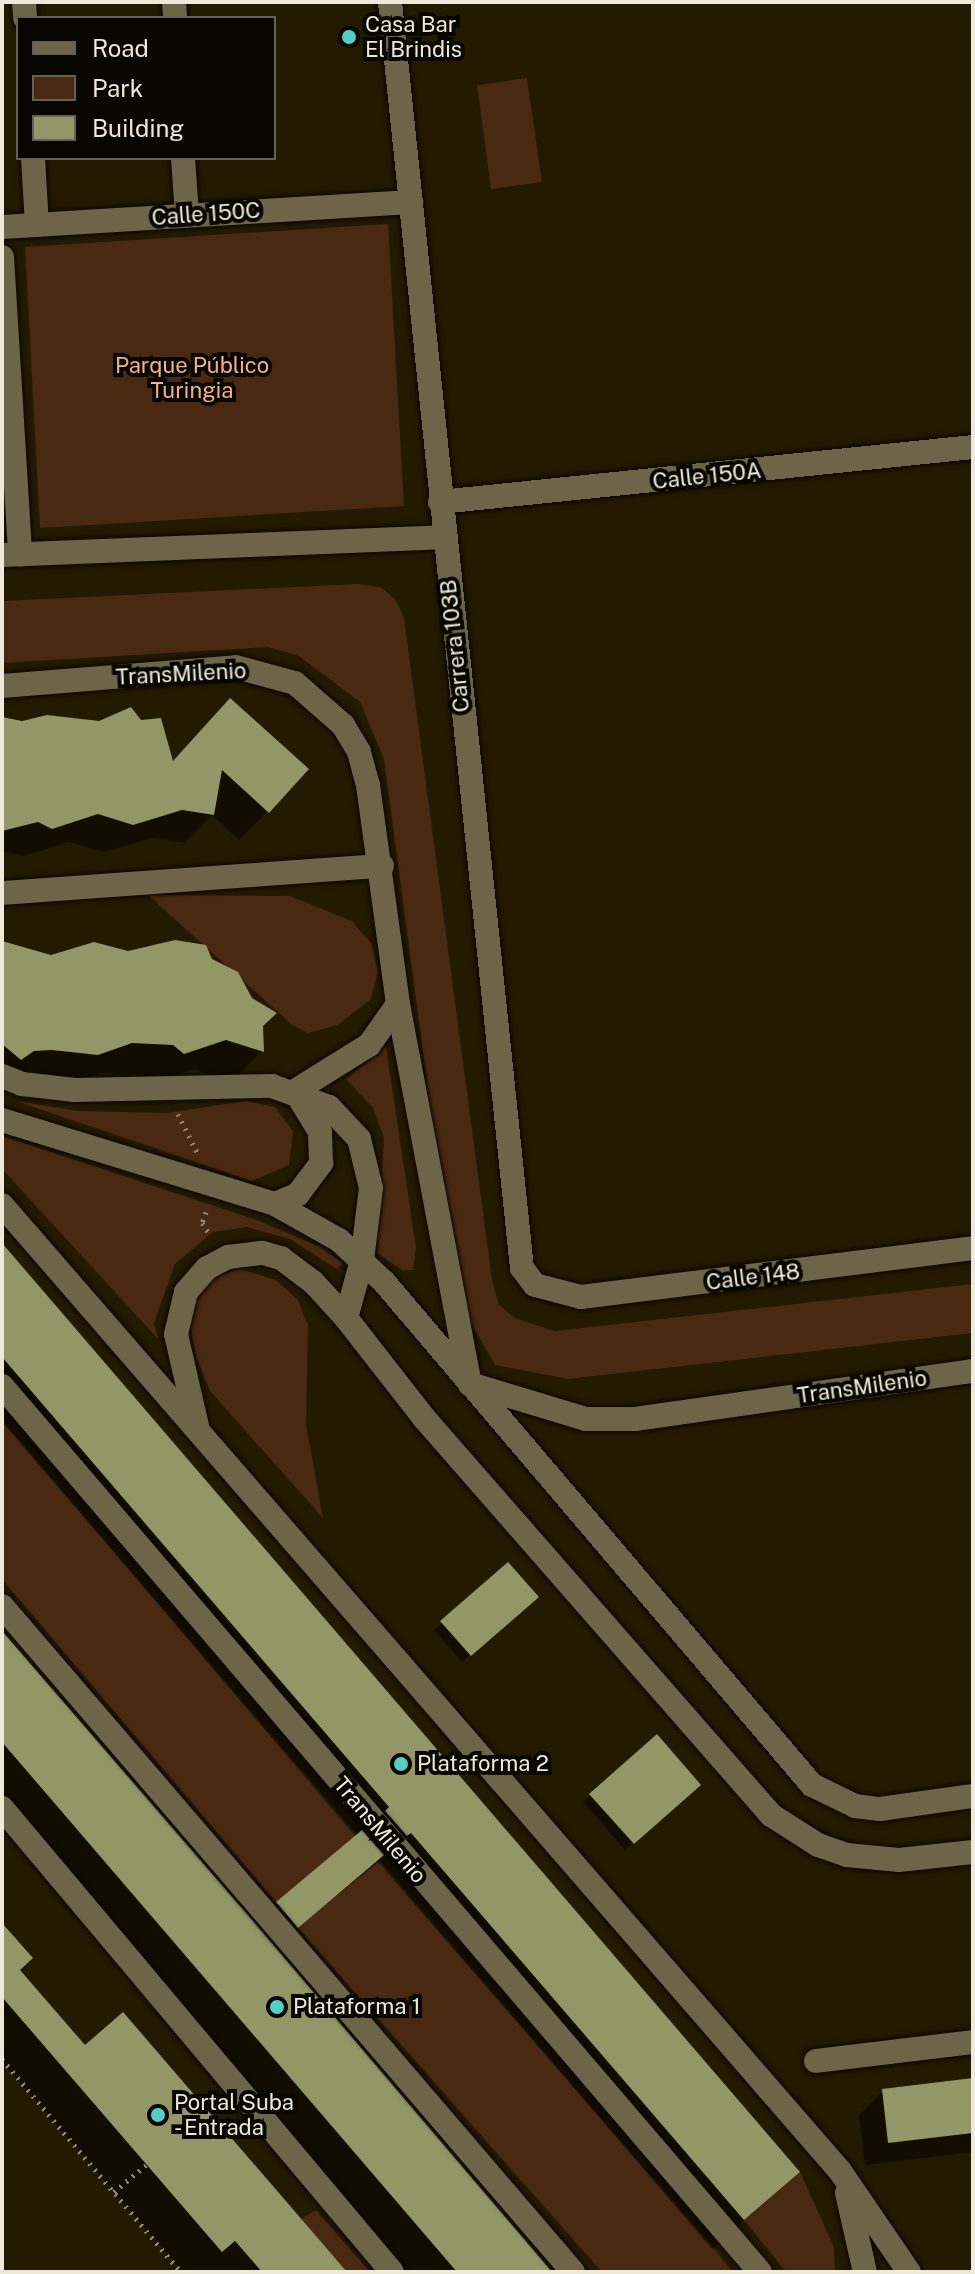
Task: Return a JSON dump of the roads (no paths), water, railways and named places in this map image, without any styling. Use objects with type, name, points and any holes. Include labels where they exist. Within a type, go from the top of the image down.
[{"type":"street","name":"Carrera 103B","points":[[390,2],[443,537],[519,1247],[522,1268],[535,1285]]},
{"type":"street","points":[[33,160],[37,225]]},
{"type":"street","points":[[183,160],[187,215]]},
{"type":"street","name":"Calle 150C","points":[[2,227],[411,202]]},
{"type":"street","points":[[2,257],[11,554],[443,537]]},
{"type":"street","name":"Calle 150A","points":[[440,502],[973,447]]},
{"type":"street","name":"TransMilenio","points":[[2,686],[236,667],[295,683],[323,702],[359,752],[382,866],[398,1004],[470,1384]]},
{"type":"street","points":[[2,893],[382,866]]},
{"type":"street","points":[[295,1091],[369,1045],[398,1004]]},
{"type":"street","points":[[2,1076],[22,1084],[75,1090],[246,1085],[295,1091],[344,1118],[364,1150],[371,1188],[362,1260],[346,1318]]},
{"type":"street","points":[[275,1204],[298,1194],[321,1163],[320,1132],[295,1091]]},
{"type":"street","name":"TransMilenio","points":[[2,1120],[275,1204],[339,1240],[362,1260],[470,1384],[812,1785],[855,1806],[880,1809],[973,1796]]},
{"type":"street","points":[[2,1205],[840,2171],[909,2272]]},
{"type":"street","name":"Calle 148","points":[[535,1285],[581,1297],[973,1248]]},
{"type":"street","points":[[198,1432],[176,1334],[186,1292],[207,1268],[245,1253],[281,1258],[313,1282],[346,1318],[424,1418],[771,1815],[818,1845],[847,1855],[899,1860],[973,1852]]},
{"type":"street","name":"TransMilenio","points":[[470,1384],[586,1419],[635,1419],[973,1371]]},
{"type":"street","name":"TransMilenio","points":[[2,1386],[760,2272]]},
{"type":"street","points":[[2,1606],[573,2272]]},
{"type":"street","points":[[2,1808],[392,2272]]},
{"type":"street","points":[[816,2061],[973,2042]]},
{"type":"street","points":[[840,2171],[865,2272]]},
{"type":"place","name":"Casa Bar El Brindis","points":[[349,37]]},
{"type":"place","name":"Plataforma 2","points":[[401,1764]]},
{"type":"place","name":"Plataforma 1","points":[[277,2007]]},
{"type":"place","name":"Portal Suba - Entrada","points":[[158,2115]]},
{"type":"park label","name":"Parque Público Turingia","points":[[192,378]]}]
